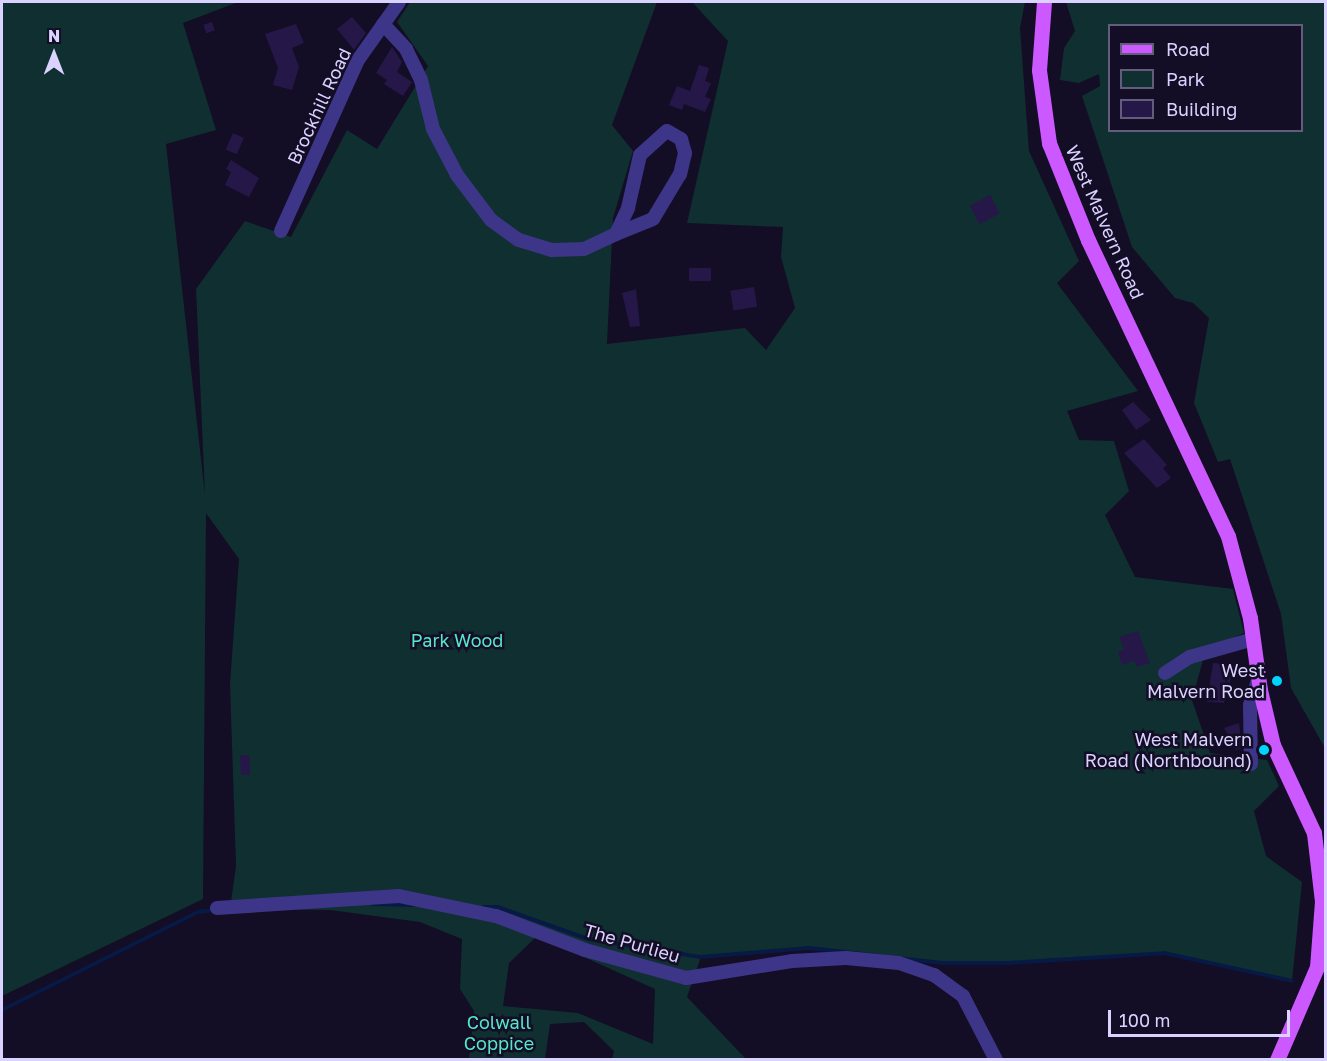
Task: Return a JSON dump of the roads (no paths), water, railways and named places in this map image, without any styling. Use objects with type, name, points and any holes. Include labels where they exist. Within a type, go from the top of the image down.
[{"type":"main road","name":"West Malvern Road","points":[[1044,2],[1039,70],[1044,122],[1052,153],[1088,240],[1221,519],[1238,566],[1253,639],[1258,678],[1277,755],[1310,834],[1322,901],[1317,967],[1276,1059]]},
{"type":"street","name":"Brockhill Road","points":[[281,231],[358,60],[399,2]]},
{"type":"street","points":[[383,24],[406,49],[420,80],[433,129],[457,176],[491,220],[519,240],[552,250],[584,249],[653,219],[680,174],[685,153],[681,139],[667,131],[640,155],[628,208],[616,234]]},
{"type":"street","points":[[1166,673],[1190,657],[1253,639]]},
{"type":"street","points":[[1251,764],[1250,705],[1258,678]]},
{"type":"street","name":"The Purlieu","points":[[217,908],[399,896],[496,916],[585,950],[686,978],[792,961],[846,958],[898,963],[934,975],[963,996],[996,1059]]},
{"type":"waterway","points":[[372,904],[415,905]]},
{"type":"waterway","points":[[483,907],[498,907],[588,939],[700,957],[809,948],[942,963],[1007,963],[1164,953],[1292,981]]},
{"type":"waterway","points":[[2,1010],[198,912],[214,910]]},
{"type":"place","name":"West Malvern Road","points":[[1277,681]]},
{"type":"place","name":"West Malvern Road (Northbound)","points":[[1264,750]]},
{"type":"park label","name":"Park Wood","points":[[457,640]]},
{"type":"park label","name":"Colwall Coppice","points":[[499,1033]]}]
